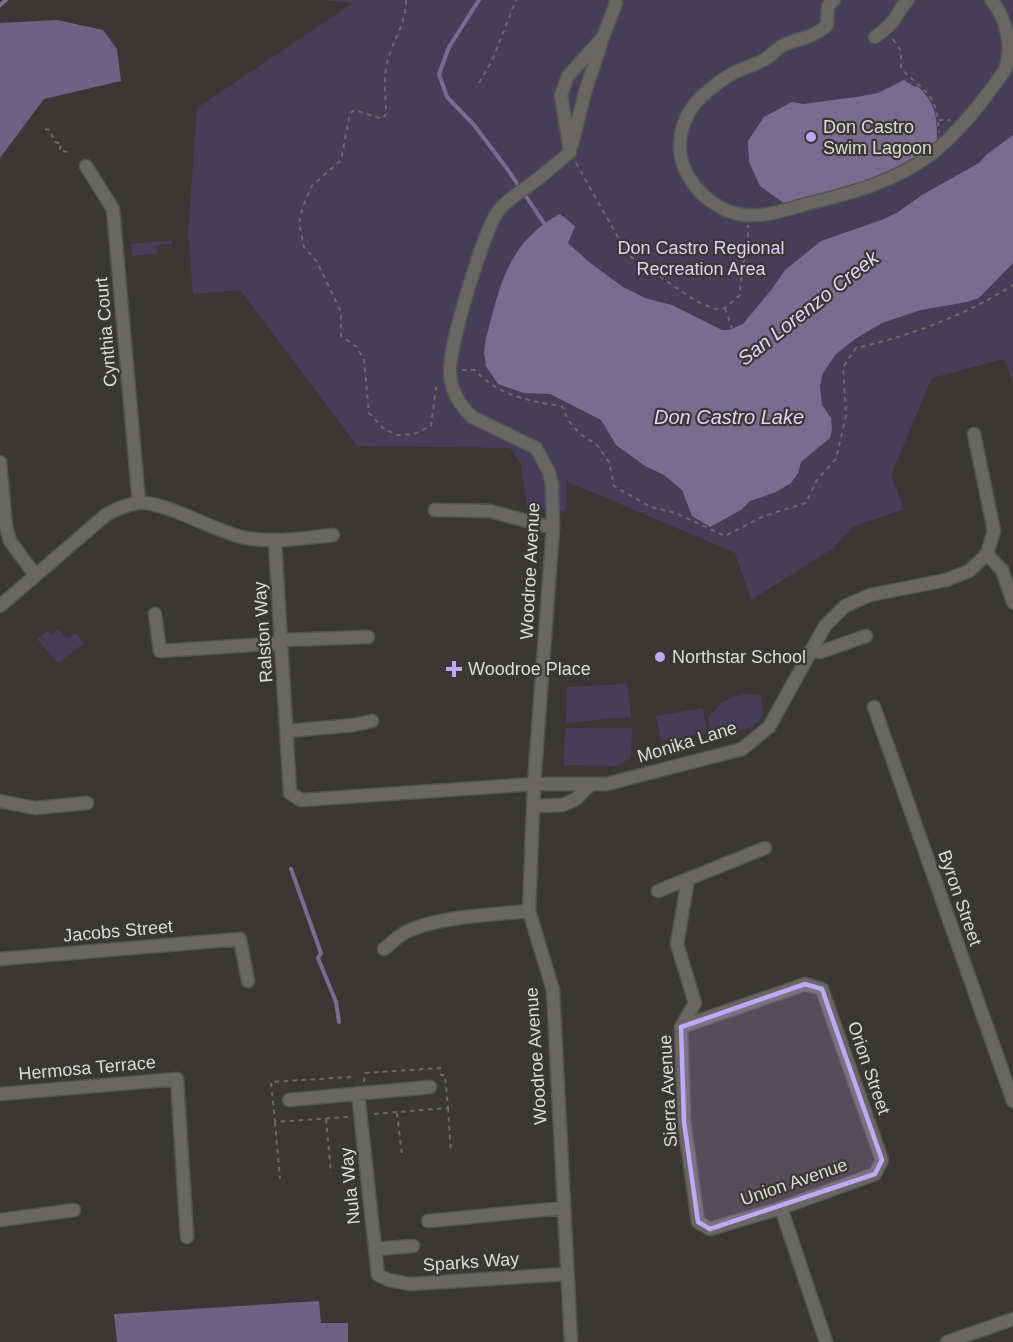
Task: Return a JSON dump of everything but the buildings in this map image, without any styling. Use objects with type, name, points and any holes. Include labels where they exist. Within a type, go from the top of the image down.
[{"type":"street","points":[[834,0],[828,6],[827,25],[823,29],[812,36],[777,48],[768,57],[734,73],[711,89],[688,113],[680,143],[680,157],[686,172],[704,196],[730,212],[746,215],[787,210],[857,192],[903,171],[930,155],[959,128],[1005,70],[1009,48],[1007,34],[1003,20],[991,0]]},
{"type":"street","points":[[880,33],[894,19],[902,1]]},
{"type":"street","points":[[570,152],[585,92],[616,3]]},
{"type":"street","points":[[570,152],[561,94],[568,76],[603,37]]},
{"type":"street","points":[[565,84],[585,92]]},
{"type":"street","name":"Woodroe Avenue","points":[[570,152],[496,213],[486,236],[449,362],[450,378],[458,402],[472,417],[536,448],[549,472],[552,485],[553,528],[534,784],[530,911],[552,990],[571,1342]]},
{"type":"street","name":"Cynthia Court","points":[[86,166],[113,209],[139,502]]},
{"type":"street","points":[[974,434],[994,531],[987,554],[1002,570],[1013,602]]},
{"type":"street","points":[[0,462],[6,527],[10,541],[36,575]]},
{"type":"street","points":[[0,606],[107,514],[122,506],[139,502],[158,506],[245,538],[275,541],[333,535]]},
{"type":"street","points":[[435,510],[490,511],[553,528]]},
{"type":"street","name":"Ralston Way","points":[[275,541],[290,793],[301,800],[534,784]]},
{"type":"street","name":"Monika Lane","points":[[534,784],[607,784],[742,749],[769,727],[825,626],[845,606],[870,595],[946,580],[969,571],[987,554]]},
{"type":"street","points":[[155,614],[160,651],[368,637]]},
{"type":"street","points":[[811,650],[820,652],[866,636]]},
{"type":"street","name":"Byron Street","points":[[874,707],[1013,1101]]},
{"type":"street","points":[[287,731],[354,725],[372,721]]},
{"type":"street","points":[[534,806],[563,805],[576,799],[591,784]]},
{"type":"street","points":[[0,801],[35,808],[87,803]]},
{"type":"street","points":[[658,891],[765,848]]},
{"type":"street","name":"Sierra Avenue","points":[[688,879],[677,944],[695,1003],[681,1027],[684,1122],[698,1222],[710,1229]]},
{"type":"street","points":[[384,949],[405,932],[436,923],[530,911]]},
{"type":"street","name":"Jacobs Street","points":[[0,959],[240,939],[248,981]]},
{"type":"street","name":"Orion Street","points":[[681,1027],[806,984],[822,989],[882,1160]]},
{"type":"street","name":"Hermosa Terrace","points":[[0,1094],[177,1079],[187,1237]]},
{"type":"street","points":[[289,1100],[430,1088]]},
{"type":"street","name":"Nula Way","points":[[358,1094],[378,1275]]},
{"type":"street","name":"Union Avenue","points":[[710,1229],[781,1208],[875,1173],[882,1160]]},
{"type":"street","points":[[428,1221],[563,1208]]},
{"type":"street","points":[[781,1208],[826,1342]]},
{"type":"street","points":[[0,1220],[74,1210]]},
{"type":"street","points":[[375,1249],[413,1246]]},
{"type":"street","name":"Sparks Way","points":[[378,1275],[389,1280],[410,1284],[567,1274]]},
{"type":"street","points":[[947,1342],[970,1338],[1013,1319]]},
{"type":"path","points":[[406,0],[406,16],[387,64],[384,92],[386,114],[382,119],[355,110],[350,113],[341,160],[312,186],[303,206],[299,223],[304,247],[317,262],[341,312],[341,336],[357,347],[364,360],[369,413],[383,428],[396,435],[414,434],[430,426],[436,388],[461,370],[475,370],[499,391],[519,399],[562,406],[568,420],[580,434],[597,445],[609,462],[614,486],[651,507],[676,513],[725,536],[764,516],[806,503],[817,480],[836,459],[846,415],[843,367],[856,348],[892,340],[949,318],[994,298],[1013,285]]},
{"type":"path","points":[[479,83],[492,61],[516,0]]},
{"type":"path","points":[[880,33],[899,46],[901,69],[921,85],[934,102],[939,116],[939,139]]},
{"type":"path","points":[[45,129],[50,130],[55,142],[62,144],[59,150],[71,153]]},
{"type":"path","points":[[570,152],[628,255],[696,301],[715,309],[725,308],[740,295],[740,278],[748,236],[746,215]]},
{"type":"path","points":[[725,308],[732,328]]},
{"type":"path","points":[[446,1087],[451,1153]]},
{"type":"path","points":[[369,1114],[448,1108]]},
{"type":"path","points":[[397,1112],[402,1155]]},
{"type":"path","points":[[326,1119],[332,1173]]},
{"type":"path","points":[[275,1122],[280,1179]]},
{"type":"highlighted area","points":[[805,984],[822,989],[882,1160],[875,1174],[710,1229],[698,1222],[684,1122],[681,1027]]},
{"type":"green space","name":"Don Castro Regional Recreation Area","points":[[324,0],[1013,0],[1013,383],[1004,359],[932,378],[891,475],[904,509],[853,527],[832,549],[751,600],[735,553],[566,481],[565,512],[543,509],[539,513],[527,509],[521,464],[510,448],[357,446],[240,290],[193,294],[188,233],[197,108],[353,3]]},
{"type":"green space","points":[[172,240],[172,244],[156,245],[157,254],[132,256],[131,244]]},
{"type":"green space","points":[[58,629],[67,639],[75,633],[84,643],[58,663],[37,639],[48,631],[52,635]]},
{"type":"green space","points":[[627,684],[631,717],[566,723],[567,687]]},
{"type":"green space","points":[[742,693],[761,696],[763,711],[759,721],[740,731],[711,734],[708,718],[722,702]]},
{"type":"green space","points":[[703,708],[707,733],[661,741],[656,716]]},
{"type":"green space","points":[[565,728],[632,728],[631,758],[616,766],[564,765]]},
{"type":"shaded area","points":[[57,20],[103,30],[117,49],[121,81],[44,99],[0,158],[0,23]]},
{"type":"shaded area","points":[[319,1301],[321,1323],[348,1323],[348,1342],[117,1342],[114,1314]]},
{"type":"water","name":"Don Castro Swim Lagoon","points":[[904,80],[917,86],[923,92],[934,110],[937,140],[922,153],[905,165],[867,182],[788,206],[760,186],[749,162],[748,141],[764,117],[792,102],[803,104],[878,93]]},
{"type":"water","name":"Don Castro Lake","points":[[1013,135],[1013,263],[979,298],[921,310],[882,323],[855,339],[836,354],[823,373],[820,386],[822,405],[831,418],[830,438],[801,462],[798,473],[791,483],[776,492],[750,501],[741,510],[710,527],[692,516],[682,490],[664,475],[645,466],[616,445],[601,420],[550,394],[524,393],[498,384],[486,366],[485,343],[495,304],[508,268],[528,238],[542,225],[560,214],[575,226],[568,243],[623,287],[645,298],[672,305],[722,330],[729,330],[743,324],[785,270],[821,241],[898,212],[922,195],[979,163]]},
{"type":"waterway","name":"San Lorenzo Creek","points":[[0,5],[6,0]]},
{"type":"waterway","name":"San Lorenzo Creek","points":[[479,0],[449,47],[439,74],[447,97],[474,125],[546,226]]},
{"type":"waterway","points":[[291,869],[321,953],[318,958],[336,1002],[339,1022]]},
{"type":"place","name":"Don Castro Swim Lagoon","points":[[811,137]]},
{"type":"place","name":"Northstar School","points":[[660,657]]},
{"type":"place","name":"Woodroe Place","points":[[454,669]]}]
